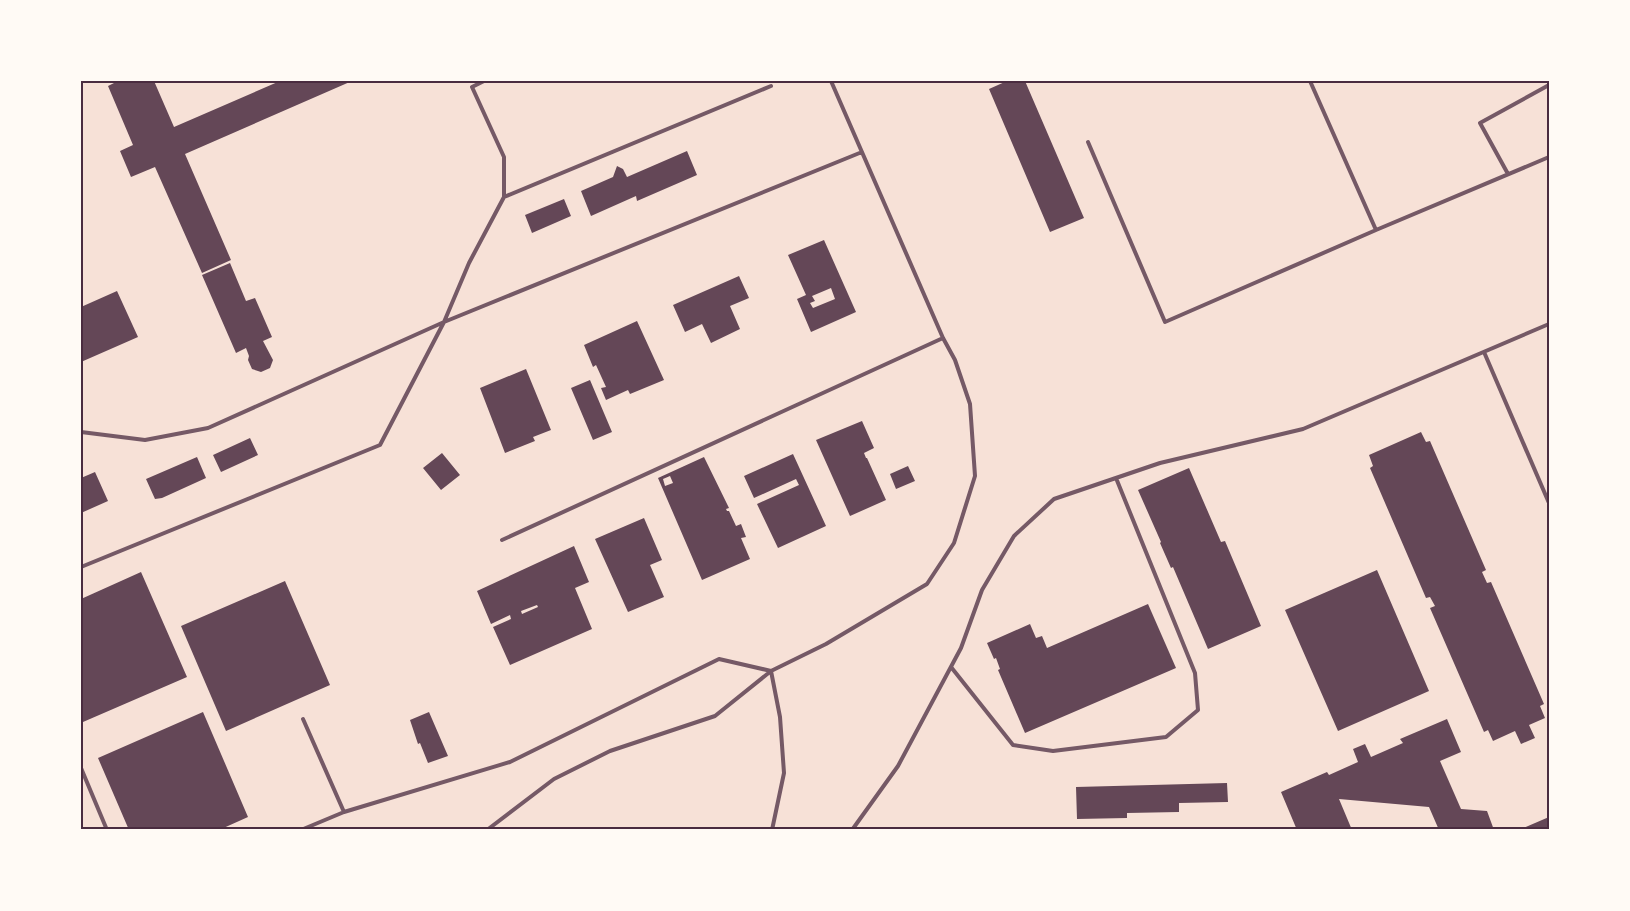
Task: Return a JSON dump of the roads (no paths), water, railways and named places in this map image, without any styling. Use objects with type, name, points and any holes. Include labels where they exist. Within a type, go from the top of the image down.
[{"type":"lane","points":[[81,567],[380,445],[444,322],[469,263],[504,197],[504,157],[472,87],[484,81]]},
{"type":"lane","points":[[487,830],[554,779],[610,751],[715,716],[771,672],[826,644],[927,584],[954,543],[975,476],[970,404],[955,360],[943,338],[831,81]]},
{"type":"lane","points":[[1310,81],[1376,230]]},
{"type":"lane","points":[[1508,174],[1480,123],[1549,85]]},
{"type":"lane","points":[[504,197],[771,86]]},
{"type":"lane","points":[[1088,142],[1165,322],[1549,157]]},
{"type":"lane","points":[[81,432],[145,440],[208,428],[444,322],[862,152]]},
{"type":"lane","points":[[852,830],[898,766],[961,648],[982,590],[1014,536],[1054,499],[1160,463],[1303,429],[1549,324]]},
{"type":"lane","points":[[502,540],[943,338]]},
{"type":"lane","points":[[1484,352],[1549,502]]},
{"type":"lane","points":[[951,667],[1014,745],[1053,751],[1166,738],[1198,710],[1195,673],[1116,478]]},
{"type":"lane","points":[[301,830],[344,812],[510,762],[718,659],[771,672]]},
{"type":"lane","points":[[771,672],[780,717],[784,773],[772,830]]},
{"type":"lane","points":[[303,719],[344,812]]},
{"type":"lane","points":[[81,768],[107,830]]}]
